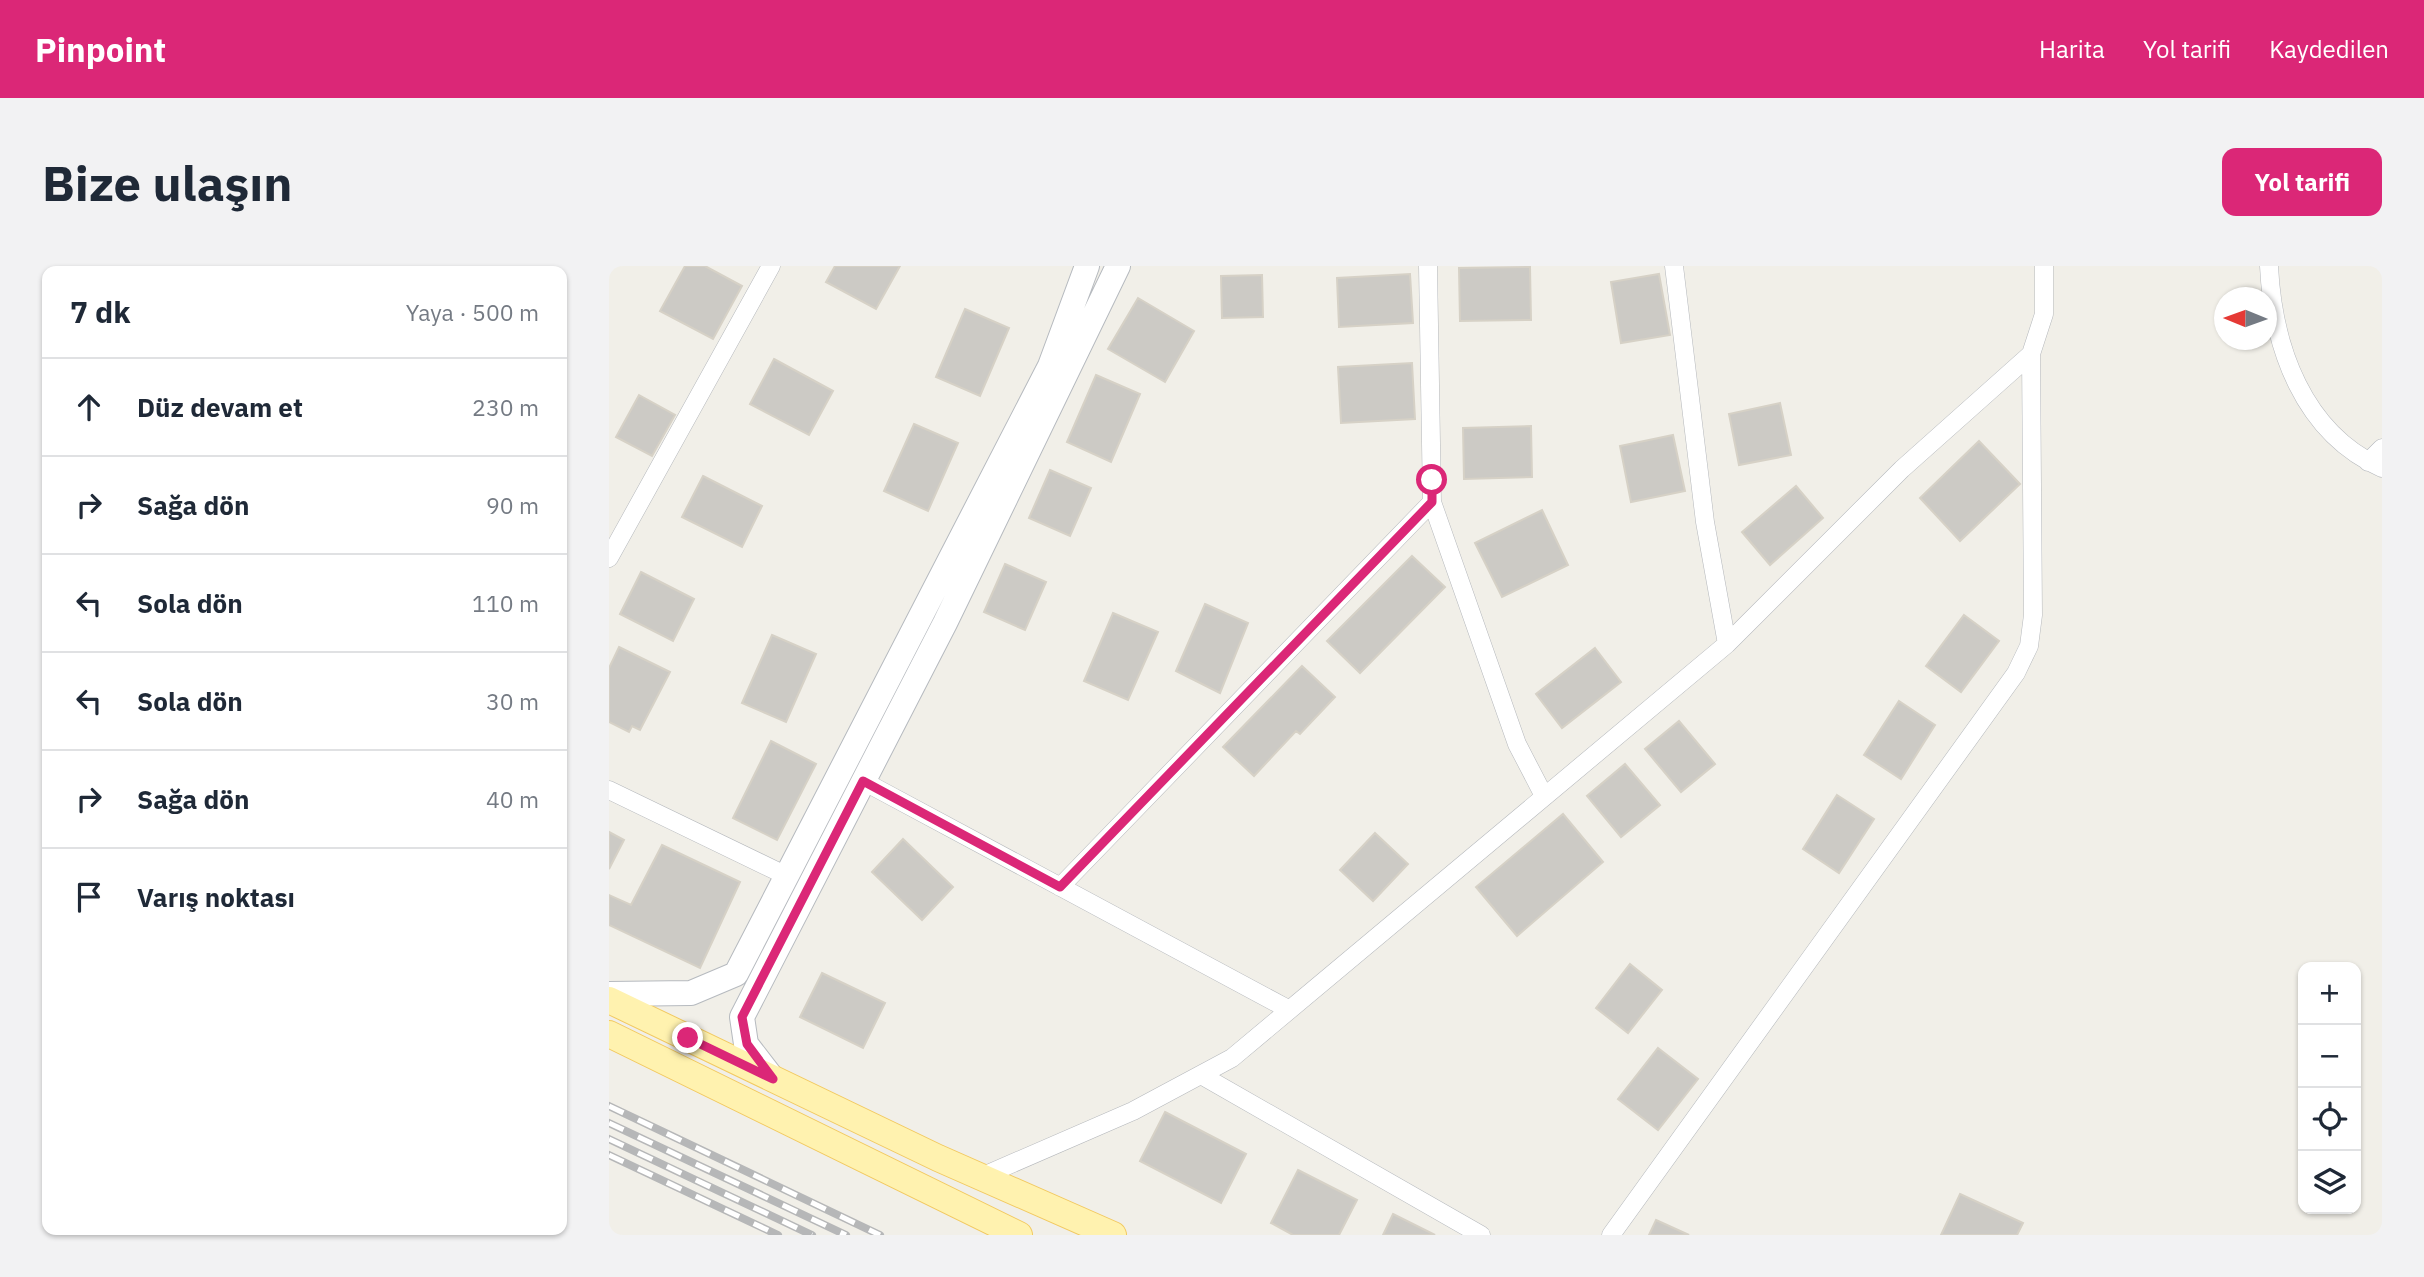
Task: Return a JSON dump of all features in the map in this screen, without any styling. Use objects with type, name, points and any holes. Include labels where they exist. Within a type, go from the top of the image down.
[{"type":"main road","points":[[609,1000],[981,1177],[1113,1235]]},
{"type":"main road","points":[[609,1034],[1019,1235]]},
{"type":"street","points":[[609,558],[771,266]]},
{"type":"street","points":[[609,994],[691,993],[736,974],[1050,366],[1087,266]]},
{"type":"street","points":[[773,1079],[747,1044],[742,1017],[944,623],[1118,266]]},
{"type":"street","points":[[1428,266],[1432,502],[1517,744],[1544,796]]},
{"type":"street","points":[[1674,266],[1705,522],[1727,644]]},
{"type":"street","points":[[1611,1235],[2021,664],[2029,646],[2033,615],[2031,354],[2044,314],[2044,266]]},
{"type":"street","points":[[2269,266],[2278,334],[2291,372],[2312,411],[2333,436],[2375,465],[2382,448]]},
{"type":"street","points":[[981,1177],[1133,1111],[1232,1058],[1727,644],[1902,470],[2031,354]]},
{"type":"street","points":[[1060,887],[1432,502]]},
{"type":"street","points":[[863,781],[1288,1009]]},
{"type":"street","points":[[609,790],[787,876]]},
{"type":"street","points":[[1201,1075],[1481,1235]]},
{"type":"building","points":[[685,266],[705,266],[742,286],[713,339],[660,311]]},
{"type":"building","points":[[835,266],[900,266],[876,309],[826,282]]},
{"type":"building","points":[[1530,267],[1531,320],[1460,321],[1459,268]]},
{"type":"building","points":[[1410,274],[1413,323],[1339,327],[1337,278]]},
{"type":"building","points":[[1659,274],[1670,335],[1621,343],[1611,282]]},
{"type":"building","points":[[1262,275],[1263,317],[1222,318],[1221,276]]},
{"type":"building","points":[[1138,298],[1194,331],[1165,382],[1108,349]]},
{"type":"building","points":[[965,309],[1009,328],[980,396],[936,377]]},
{"type":"building","points":[[774,359],[833,391],[809,435],[750,404]]},
{"type":"building","points":[[1412,363],[1415,419],[1341,423],[1338,367]]},
{"type":"building","points":[[1096,375],[1140,394],[1111,462],[1067,442]]},
{"type":"building","points":[[639,395],[675,415],[652,456],[616,437]]},
{"type":"building","points":[[1780,403],[1791,455],[1739,465],[1729,414]]},
{"type":"building","points":[[914,424],[958,443],[928,511],[884,491]]},
{"type":"building","points":[[1531,426],[1532,477],[1464,479],[1463,428]]},
{"type":"building","points":[[1673,435],[1685,491],[1631,502],[1620,446]]},
{"type":"building","points":[[1979,441],[2020,484],[1960,541],[1920,498]]},
{"type":"building","points":[[1050,470],[1091,488],[1070,536],[1029,518]]},
{"type":"building","points":[[703,476],[762,506],[742,547],[682,517]]},
{"type":"building","points":[[1796,486],[1823,518],[1770,565],[1742,532]]},
{"type":"building","points":[[1542,510],[1568,565],[1502,597],[1475,543]]},
{"type":"building","points":[[1412,556],[1445,587],[1360,673],[1327,641]]},
{"type":"building","points":[[1005,564],[1046,582],[1025,630],[984,612]]},
{"type":"building","points":[[641,572],[694,599],[673,641],[620,614]]},
{"type":"building","points":[[1205,604],[1248,623],[1220,693],[1176,671]]},
{"type":"building","points":[[1113,613],[1158,632],[1128,700],[1084,681]]},
{"type":"building","points":[[1964,615],[1999,641],[1961,692],[1926,666]]},
{"type":"building","points":[[772,635],[816,654],[786,722],[742,703]]},
{"type":"building","points":[[619,647],[670,672],[640,730],[632,726],[629,732],[609,722],[609,668]]},
{"type":"building","points":[[1595,648],[1621,682],[1562,728],[1536,694]]},
{"type":"building","points":[[1302,666],[1335,697],[1300,734],[1296,731],[1254,776],[1223,747]]},
{"type":"building","points":[[1899,701],[1935,725],[1901,779],[1864,755]]},
{"type":"building","points":[[1679,721],[1715,764],[1681,792],[1645,749]]},
{"type":"building","points":[[771,741],[816,764],[777,840],[733,818]]},
{"type":"building","points":[[1625,764],[1660,805],[1621,837],[1587,796]]},
{"type":"building","points":[[1837,795],[1874,819],[1839,873],[1803,849]]},
{"type":"building","points":[[1563,814],[1603,862],[1517,936],[1476,887]]},
{"type":"building","points":[[609,832],[624,840],[609,869]]},
{"type":"building","points":[[1375,833],[1408,864],[1373,901],[1340,870]]},
{"type":"building","points":[[903,839],[953,887],[922,920],[872,872]]},
{"type":"building","points":[[662,845],[740,882],[700,968],[609,925],[609,895],[631,905]]},
{"type":"building","points":[[1630,964],[1662,990],[1628,1033],[1596,1008]]},
{"type":"building","points":[[822,973],[885,1003],[863,1048],[800,1017]]},
{"type":"building","points":[[1658,1048],[1698,1079],[1658,1130],[1618,1099]]},
{"type":"building","points":[[1165,1112],[1246,1154],[1221,1203],[1140,1161]]},
{"type":"building","points":[[1298,1170],[1357,1200],[1339,1235],[1293,1235],[1271,1223]]},
{"type":"building","points":[[1960,1194],[2023,1223],[2017,1235],[1941,1235]]},
{"type":"building","points":[[1393,1214],[1435,1235],[1383,1235]]},
{"type":"building","points":[[1656,1220],[1689,1235],[1649,1235]]},
{"type":"railway","points":[[609,1106],[880,1235]]},
{"type":"railway","points":[[609,1123],[846,1235]]},
{"type":"railway","points":[[609,1139],[812,1235]]},
{"type":"railway","points":[[609,1155],[778,1235]]},
{"type":"route","points":[[688,1038],[773,1079],[747,1044],[742,1017],[863,781],[1060,887],[1432,502],[1432,480]]}]
